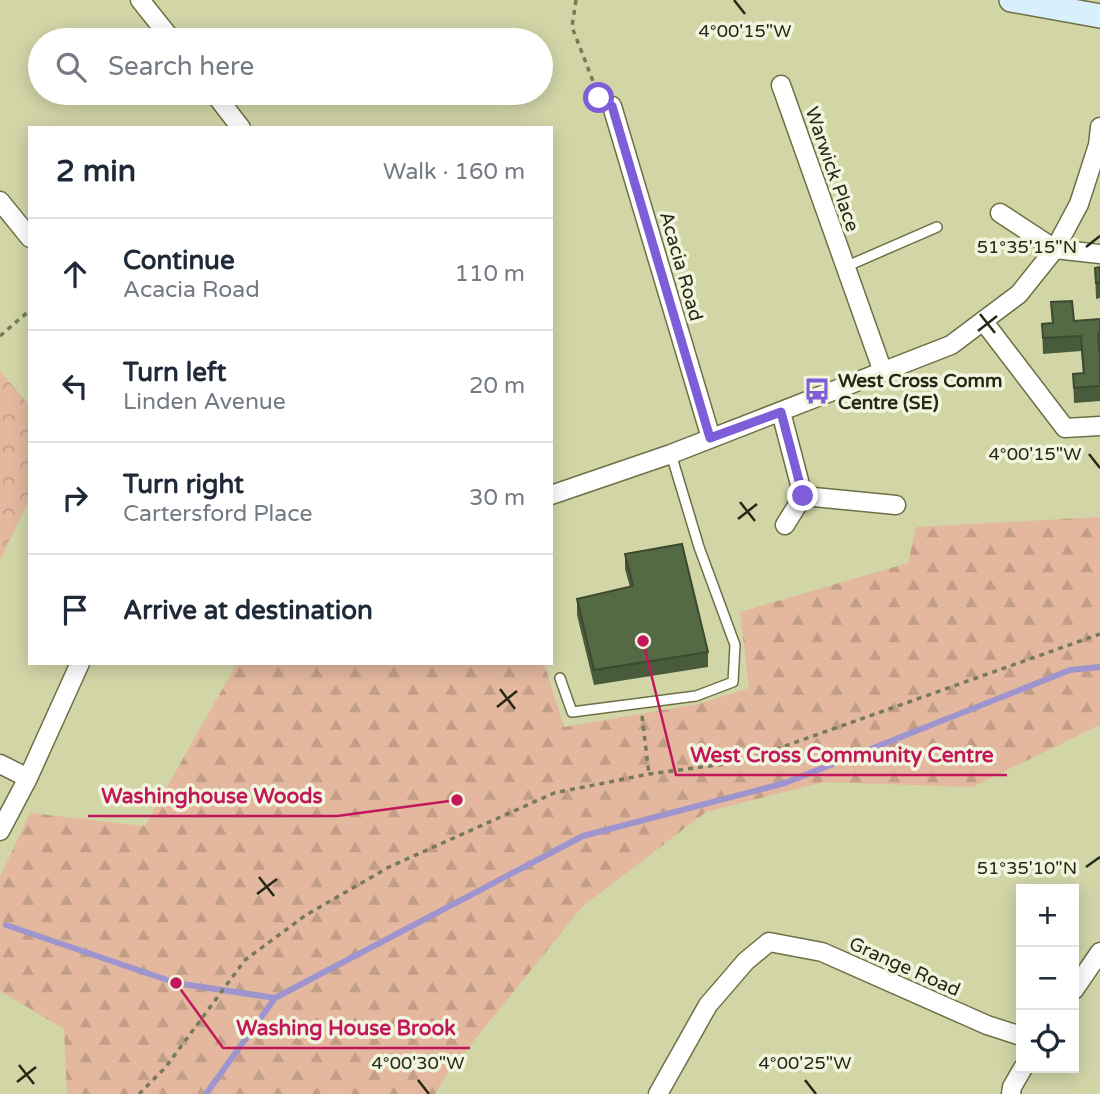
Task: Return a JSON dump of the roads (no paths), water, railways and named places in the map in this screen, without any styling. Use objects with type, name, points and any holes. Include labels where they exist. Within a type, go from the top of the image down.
[{"type":"street","points":[[140,0],[162,28]]},
{"type":"street","points":[[1011,0],[1100,16]]},
{"type":"street","name":"Warwick Place","points":[[781,85],[883,372]]},
{"type":"street","points":[[223,105],[239,126]]},
{"type":"street","name":"Acacia Road","points":[[612,106],[710,438]]},
{"type":"street","points":[[553,494],[671,454],[951,345],[1019,294],[1055,249],[1079,204],[1099,145],[1100,127]]},
{"type":"street","points":[[0,201],[28,236]]},
{"type":"street","points":[[1000,214],[1055,249],[1100,254]]},
{"type":"street","points":[[984,322],[1065,428],[1100,426]]},
{"type":"street","points":[[781,412],[803,496],[785,525]]},
{"type":"street","points":[[803,496],[896,505]]},
{"type":"street","points":[[0,831],[28,778],[79,665]]},
{"type":"street","points":[[0,764],[28,778]]},
{"type":"street","name":"Grange Road","points":[[657,1094],[708,1005],[746,961],[769,943],[822,951],[987,1025],[1016,1035]]},
{"type":"street","points":[[1079,983],[1100,952]]},
{"type":"street","points":[[1010,1092],[1020,1073]]},
{"type":"lane","name":"Warwick Place","points":[[845,267],[937,227]]},
{"type":"lane","points":[[560,678],[572,712],[696,696],[733,682],[735,645],[699,547],[671,454]]},
{"type":"waterway","points":[[206,1094],[275,998],[583,836],[785,783],[1070,670],[1100,667]]},
{"type":"waterway","points":[[6,925],[176,983],[275,998]]},
{"type":"place","name":"West Cross Comm Centre (SE)","points":[[817,391]]},
{"type":"place","name":"West Cross Community Centre","points":[[643,641]]},
{"type":"place","name":"Washinghouse Woods","points":[[457,800]]},
{"type":"place","name":"Washing House Brook","points":[[176,983]]}]
